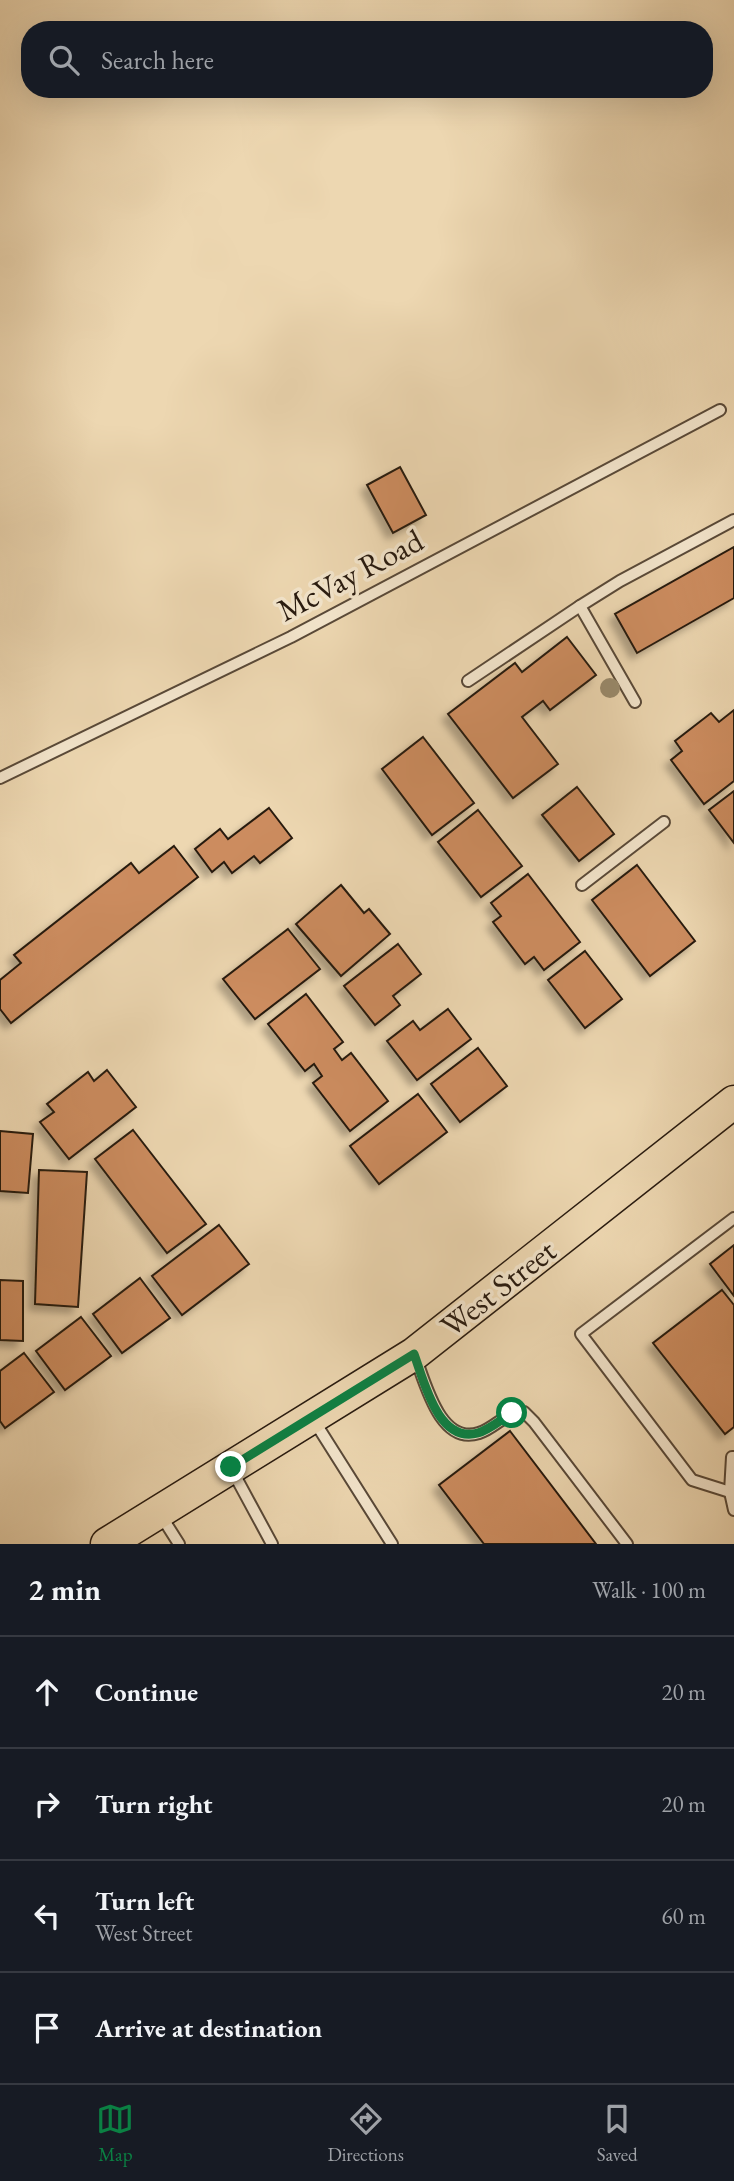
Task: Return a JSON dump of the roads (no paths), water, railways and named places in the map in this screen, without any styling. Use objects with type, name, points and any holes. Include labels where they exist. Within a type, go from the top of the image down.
[{"type":"main road","name":"West Street","points":[[107,1544],[414,1354],[734,1102]]},
{"type":"lane","name":"McVay Road","points":[[0,778],[291,637],[720,410]]},
{"type":"lane","points":[[468,681],[620,581],[734,520]]},
{"type":"lane","points":[[580,606],[635,702]]},
{"type":"lane","points":[[582,885],[664,822]]},
{"type":"lane","points":[[730,1492],[692,1480],[581,1334],[734,1218]]},
{"type":"lane","points":[[414,1354],[434,1407],[448,1426],[464,1434],[479,1433],[512,1413],[524,1412],[627,1544]]},
{"type":"lane","points":[[312,1417],[392,1544]]},
{"type":"lane","points":[[734,1457],[730,1492],[734,1510]]},
{"type":"lane","points":[[231,1467],[272,1544]]},
{"type":"lane","points":[[159,1512],[179,1544]]}]
